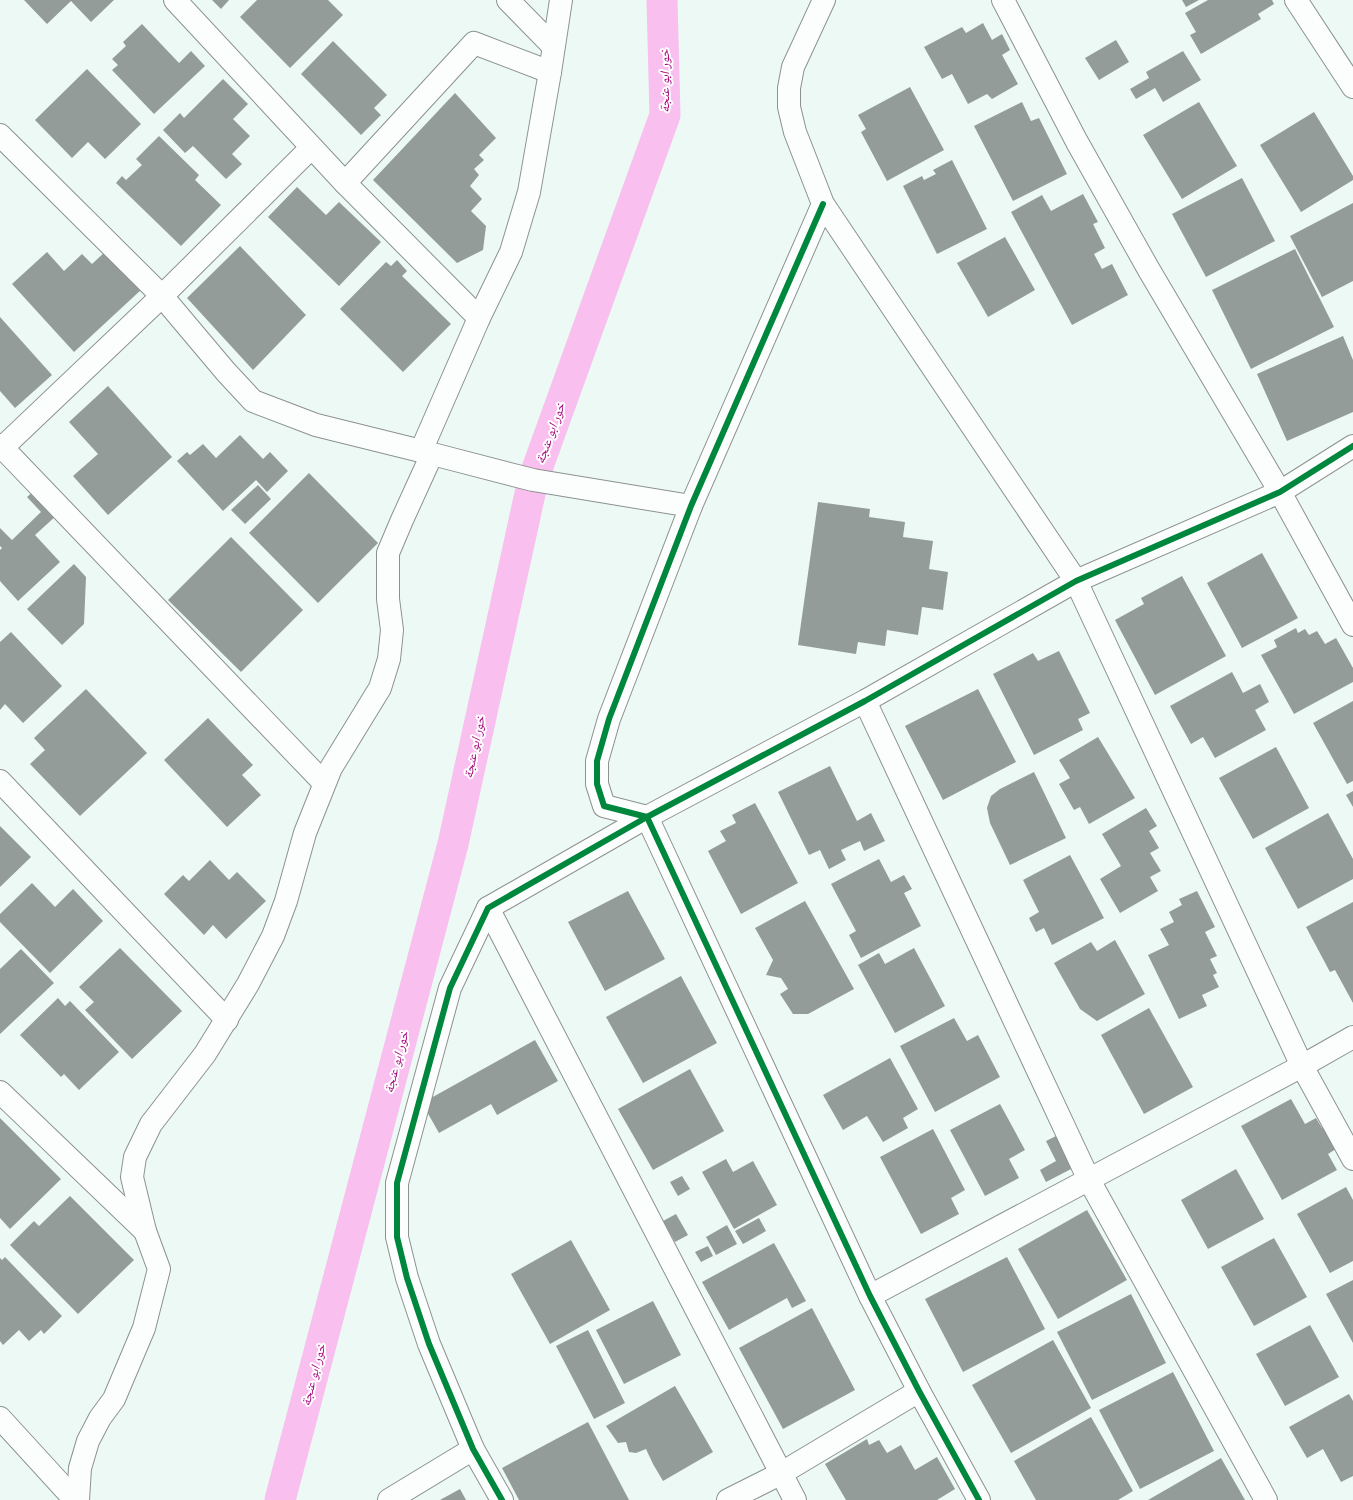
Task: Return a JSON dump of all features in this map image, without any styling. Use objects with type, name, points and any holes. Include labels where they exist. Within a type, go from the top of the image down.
[{"type":"street","points":[[175,0],[311,148],[479,318]]},
{"type":"street","points":[[508,0],[554,46]]},
{"type":"street","points":[[77,1500],[80,1468],[88,1441],[100,1418],[114,1399],[144,1328],[159,1269],[145,1231],[132,1177],[135,1157],[151,1124],[205,1054],[248,984],[273,936],[286,900],[305,833],[324,783],[331,768],[380,688],[390,659],[392,630],[388,600],[388,553],[479,318],[511,252],[519,227],[529,192],[561,0]]},
{"type":"street","points":[[826,0],[793,67],[789,88],[789,107],[795,132],[823,204],[1076,581],[1302,1066],[1353,1159]]},
{"type":"street","points":[[1003,0],[1077,142],[1149,270],[1280,492],[1353,625]]},
{"type":"street","points":[[1296,0],[1353,86]]},
{"type":"street","points":[[345,183],[474,43],[550,72]]},
{"type":"street","points":[[0,135],[162,296],[226,372],[253,401],[316,425],[533,480],[691,506]]},
{"type":"street","points":[[311,148],[162,296],[1,447],[324,783]]},
{"type":"street","points":[[647,817],[604,806],[597,784],[598,761],[609,719],[691,506],[823,204]]},
{"type":"street","points":[[502,1500],[474,1449],[429,1344],[407,1278],[397,1237],[397,1183],[450,988],[488,908],[647,817],[865,701],[1076,581],[1280,492],[1353,446]]},
{"type":"street","points":[[865,701],[1089,1180],[1266,1500]]},
{"type":"street","points":[[0,781],[227,1020]]},
{"type":"street","points":[[647,817],[870,1296],[919,1391],[979,1500]]},
{"type":"street","points":[[488,908],[780,1474],[795,1500]]},
{"type":"street","points":[[870,1296],[1302,1066],[1353,1037]]},
{"type":"street","points":[[0,1092],[145,1231]]},
{"type":"street","points":[[728,1500],[780,1474],[919,1391]]},
{"type":"street","points":[[0,1418],[77,1500]]},
{"type":"street","points":[[389,1500],[474,1449]]},
{"type":"building","points":[[24,0],[114,0],[91,22],[71,1],[47,24]]},
{"type":"building","points":[[212,0],[229,0],[221,9]]},
{"type":"building","points":[[257,0],[328,0],[343,15],[290,68],[240,17]]},
{"type":"building","points":[[1182,0],[1199,0],[1186,7]]},
{"type":"building","points":[[1208,0],[1272,0],[1274,4],[1258,14],[1261,19],[1201,54],[1190,35],[1196,32],[1185,13]]},
{"type":"building","points":[[983,23],[992,40],[1002,34],[1010,50],[1002,55],[1018,84],[992,99],[987,94],[968,104],[952,74],[942,79],[924,47],[962,27],[966,33]]},
{"type":"building","points":[[142,24],[179,63],[191,51],[205,66],[154,114],[112,70],[118,65],[112,59],[126,46],[123,42]]},
{"type":"building","points":[[1116,40],[1129,62],[1099,80],[1085,58]]},
{"type":"building","points":[[333,41],[387,95],[374,108],[381,115],[361,135],[301,74]]},
{"type":"building","points":[[1183,51],[1201,80],[1163,102],[1155,88],[1136,99],[1130,89],[1149,78],[1146,72]]},
{"type":"building","points":[[87,69],[141,124],[105,159],[88,142],[72,158],[35,120]]},
{"type":"building","points":[[223,79],[248,104],[233,119],[250,136],[232,154],[242,164],[226,179],[193,146],[185,153],[163,130],[180,113],[184,118]]},
{"type":"building","points":[[910,87],[944,150],[887,181],[861,132],[866,129],[858,115]]},
{"type":"building","points":[[455,93],[496,138],[479,155],[484,160],[474,169],[479,175],[470,186],[482,199],[471,211],[486,226],[483,250],[457,263],[373,180]]},
{"type":"building","points":[[1022,102],[1031,121],[1039,118],[1067,174],[1013,201],[974,126]]},
{"type":"building","points":[[1199,102],[1237,166],[1182,199],[1143,135]]},
{"type":"building","points":[[1314,112],[1353,176],[1353,180],[1301,212],[1260,145]]},
{"type":"building","points":[[159,136],[199,175],[195,180],[221,205],[181,246],[116,183],[122,176],[126,180],[142,165],[136,159]]},
{"type":"building","points":[[952,160],[987,229],[937,254],[903,186],[922,176],[924,180],[936,174],[933,170]]},
{"type":"building","points":[[1242,178],[1275,241],[1206,277],[1172,214]]},
{"type":"building","points":[[297,187],[326,215],[339,202],[381,242],[339,286],[268,217]]},
{"type":"building","points":[[1083,194],[1098,222],[1093,224],[1105,248],[1094,254],[1102,269],[1112,264],[1128,295],[1072,325],[1011,212],[1042,195],[1051,211]]},
{"type":"building","points":[[1353,203],[1353,281],[1322,297],[1290,236]]},
{"type":"building","points":[[1005,237],[1035,290],[988,317],[957,263]]},
{"type":"building","points":[[240,246],[306,315],[253,370],[187,298]]},
{"type":"building","points":[[1295,249],[1334,327],[1251,369],[1212,290]]},
{"type":"building","points":[[107,250],[142,289],[74,352],[12,284],[47,252],[64,271],[82,254],[92,264]]},
{"type":"building","points":[[397,260],[407,271],[402,276],[451,324],[403,372],[340,309],[386,262],[391,266]]},
{"type":"building","points":[[0,317],[52,375],[15,408],[0,391]]},
{"type":"building","points":[[1343,336],[1353,360],[1353,412],[1287,441],[1257,374]]},
{"type":"building","points":[[108,386],[172,457],[108,515],[73,476],[98,454],[69,422]]},
{"type":"building","points":[[240,435],[263,459],[270,452],[288,471],[267,492],[256,480],[223,511],[177,461],[187,452],[190,455],[203,444],[216,458]]},
{"type":"building","points":[[309,473],[378,543],[318,603],[249,533]]},
{"type":"building","points":[[258,485],[271,499],[245,524],[231,510]]},
{"type":"building","points":[[34,491],[57,515],[35,535],[60,562],[18,601],[0,581],[0,550],[2,548],[0,546],[0,528],[12,540],[41,512],[27,497]]},
{"type":"building","points":[[818,502],[870,509],[869,517],[905,522],[903,537],[933,541],[929,569],[948,572],[943,610],[922,607],[918,635],[887,630],[885,646],[858,642],[856,654],[798,645]]},
{"type":"building","points":[[231,537],[303,610],[241,672],[168,600]]},
{"type":"building","points":[[1262,553],[1298,618],[1242,648],[1207,583]]},
{"type":"building","points":[[74,564],[86,577],[84,624],[62,645],[27,609]]},
{"type":"building","points":[[1182,576],[1226,656],[1155,695],[1115,620],[1144,604],[1141,598]]},
{"type":"building","points":[[1296,628],[1298,633],[1305,629],[1309,635],[1317,631],[1325,644],[1336,638],[1353,668],[1353,682],[1294,714],[1261,655],[1277,647],[1274,640]]},
{"type":"building","points":[[11,632],[62,686],[23,723],[5,704],[0,710],[0,642]]},
{"type":"building","points":[[1059,651],[1090,713],[1078,719],[1083,730],[1034,755],[993,674],[1033,653],[1038,661]]},
{"type":"building","points":[[1232,672],[1243,693],[1260,684],[1269,702],[1255,710],[1266,730],[1215,758],[1203,737],[1191,744],[1170,706]]},
{"type":"building","points":[[86,689],[147,753],[80,816],[30,764],[45,750],[34,738]]},
{"type":"building","points":[[978,689],[1016,762],[943,800],[905,726]]},
{"type":"building","points":[[1353,701],[1353,781],[1347,784],[1313,723]]},
{"type":"building","points":[[208,718],[253,765],[242,775],[261,795],[227,827],[164,760]]},
{"type":"building","points":[[1098,737],[1135,798],[1089,824],[1080,807],[1074,810],[1059,784],[1070,778],[1059,760]]},
{"type":"building","points":[[1276,747],[1309,808],[1253,839],[1219,778]]},
{"type":"building","points":[[830,766],[857,821],[871,813],[885,841],[864,851],[860,841],[841,850],[846,860],[829,869],[820,850],[809,855],[778,792]]},
{"type":"building","points":[[1034,772],[1066,838],[1010,865],[990,823],[987,808],[991,796],[1000,789]]},
{"type":"building","points":[[1353,791],[1353,807],[1346,795]]},
{"type":"building","points":[[755,803],[798,883],[741,914],[708,851],[726,841],[720,831],[736,823],[732,815]]},
{"type":"building","points":[[1146,808],[1157,826],[1149,831],[1159,848],[1150,853],[1161,871],[1150,877],[1158,891],[1120,913],[1100,879],[1121,866],[1102,834]]},
{"type":"building","points":[[1328,813],[1353,859],[1353,879],[1298,909],[1265,848]]},
{"type":"building","points":[[0,826],[31,857],[0,887]]},
{"type":"building","points":[[1070,855],[1104,918],[1052,945],[1044,928],[1036,932],[1029,918],[1039,912],[1023,880]]},
{"type":"building","points":[[879,859],[891,882],[904,875],[912,889],[904,893],[921,926],[861,958],[849,935],[856,931],[831,884]]},
{"type":"building","points":[[210,860],[229,880],[237,872],[266,901],[226,939],[213,925],[204,935],[164,894],[183,875],[189,881]]},
{"type":"building","points":[[32,883],[55,907],[73,889],[103,921],[50,973],[0,922],[0,914]]},
{"type":"building","points":[[628,891],[665,959],[605,991],[568,922]]},
{"type":"building","points":[[1197,891],[1215,927],[1205,932],[1217,956],[1210,959],[1217,973],[1213,975],[1219,987],[1202,995],[1207,1006],[1179,1019],[1148,955],[1169,945],[1160,929],[1174,922],[1169,912],[1182,905],[1179,899]]},
{"type":"building","points":[[805,901],[854,989],[808,1014],[793,1014],[780,994],[788,989],[781,978],[766,975],[773,960],[755,928]]},
{"type":"building","points":[[1353,902],[1353,1003],[1335,970],[1330,972],[1306,927]]},
{"type":"building","points":[[1115,940],[1145,994],[1097,1021],[1080,1009],[1054,963],[1091,942],[1097,951]]},
{"type":"building","points":[[120,948],[182,1011],[132,1059],[85,1010],[94,1002],[79,987]]},
{"type":"building","points":[[914,948],[945,1006],[895,1033],[858,965],[879,953],[885,964]]},
{"type":"building","points":[[21,949],[54,983],[0,1034],[0,969]]},
{"type":"building","points":[[681,976],[717,1043],[643,1083],[606,1017]]},
{"type":"building","points":[[58,998],[65,1006],[70,1001],[119,1052],[79,1090],[64,1074],[61,1077],[20,1035]]},
{"type":"building","points":[[1149,1008],[1193,1087],[1144,1114],[1101,1035]]},
{"type":"building","points":[[954,1018],[967,1041],[978,1035],[1000,1077],[935,1112],[900,1046]]},
{"type":"building","points":[[535,1040],[558,1081],[497,1115],[491,1104],[439,1133],[422,1103]]},
{"type":"building","points":[[890,1058],[918,1109],[903,1118],[908,1128],[883,1142],[867,1116],[843,1130],[823,1095]]},
{"type":"building","points":[[690,1069],[724,1131],[653,1170],[618,1109]]},
{"type":"building","points":[[1291,1099],[1305,1124],[1316,1118],[1322,1128],[1327,1125],[1339,1147],[1328,1154],[1337,1170],[1282,1200],[1241,1126]]},
{"type":"building","points":[[1000,1104],[1025,1150],[1009,1159],[1019,1178],[985,1196],[950,1130]]},
{"type":"building","points":[[0,1118],[61,1179],[10,1229],[0,1218]]},
{"type":"building","points":[[933,1129],[965,1190],[951,1198],[959,1214],[921,1234],[880,1157]]},
{"type":"building","points":[[1056,1136],[1073,1168],[1046,1182],[1040,1170],[1056,1161],[1046,1141]]},
{"type":"building","points":[[726,1159],[733,1172],[753,1161],[777,1205],[734,1229],[702,1172]]},
{"type":"building","points":[[1236,1169],[1264,1219],[1208,1249],[1181,1200]]},
{"type":"building","points":[[682,1176],[690,1189],[678,1196],[670,1182]]},
{"type":"building","points":[[1346,1187],[1353,1200],[1353,1261],[1330,1273],[1297,1214]]},
{"type":"building","points":[[70,1196],[134,1260],[78,1314],[10,1245],[34,1221],[39,1226]]},
{"type":"building","points":[[1087,1210],[1127,1280],[1058,1319],[1018,1249]]},
{"type":"building","points":[[676,1214],[688,1235],[675,1242],[663,1221]]},
{"type":"building","points":[[759,1218],[766,1231],[743,1244],[735,1231]]},
{"type":"building","points":[[727,1225],[737,1244],[716,1255],[706,1237]]},
{"type":"building","points":[[1274,1238],[1307,1297],[1254,1326],[1221,1267]]},
{"type":"building","points":[[571,1240],[610,1310],[550,1344],[511,1274]]},
{"type":"building","points":[[774,1243],[806,1301],[792,1308],[787,1298],[729,1330],[702,1282]]},
{"type":"building","points":[[708,1246],[713,1256],[701,1262],[695,1252]]},
{"type":"building","points":[[5,1257],[62,1316],[44,1334],[41,1330],[29,1341],[19,1330],[3,1345],[0,1341],[0,1258],[2,1260]]},
{"type":"building","points":[[1007,1257],[1045,1329],[963,1372],[925,1299]]},
{"type":"building","points":[[1353,1280],[1353,1343],[1326,1294]]},
{"type":"building","points":[[1131,1294],[1166,1363],[1092,1400],[1057,1332]]},
{"type":"building","points":[[653,1301],[681,1355],[624,1384],[596,1330]]},
{"type":"building","points":[[812,1308],[855,1390],[783,1429],[739,1348]]},
{"type":"building","points":[[1310,1325],[1339,1377],[1285,1406],[1256,1354]]},
{"type":"building","points":[[588,1330],[625,1403],[594,1419],[556,1346]]},
{"type":"building","points":[[1053,1340],[1091,1408],[1011,1453],[972,1385]]},
{"type":"building","points":[[1173,1372],[1214,1451],[1140,1489],[1099,1410]]},
{"type":"building","points":[[675,1386],[713,1452],[663,1481],[646,1449],[636,1453],[629,1452],[626,1442],[618,1443],[606,1426]]},
{"type":"building","points":[[1349,1394],[1353,1401],[1353,1476],[1341,1482],[1323,1449],[1307,1458],[1289,1427]]},
{"type":"building","points":[[1091,1417],[1133,1491],[1118,1500],[1036,1500],[1014,1461]]},
{"type":"building","points":[[588,1422],[629,1500],[519,1500],[502,1468]]},
{"type":"building","points":[[867,1439],[869,1445],[879,1440],[887,1453],[901,1445],[915,1470],[937,1457],[955,1489],[937,1500],[846,1500],[825,1464]]},
{"type":"building","points":[[1221,1458],[1245,1500],[1148,1500]]},
{"type":"building","points":[[460,1489],[466,1500],[440,1500]]},
{"type":"waterway","name":"خور ابو عنجة","points":[[280,1500],[453,844],[533,480],[665,115],[662,0]]},
{"type":"cycle path","points":[[823,204],[691,506],[609,719],[597,761],[597,784],[604,806],[647,817],[870,1296],[919,1391],[979,1500]]},
{"type":"cycle path","points":[[502,1500],[473,1449],[429,1344],[407,1278],[397,1237],[397,1183],[450,988],[488,908],[647,817],[865,701],[1076,581],[1280,492],[1353,446]]}]
